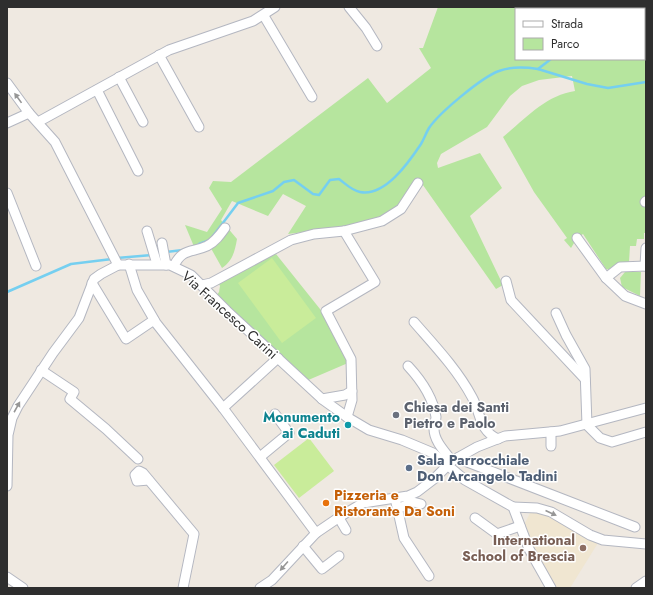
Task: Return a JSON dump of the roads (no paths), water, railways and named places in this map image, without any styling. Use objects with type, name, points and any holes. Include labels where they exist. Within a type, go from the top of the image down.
[{"type":"street","points":[[38,122],[169,50],[264,16],[275,7]]},
{"type":"street","points":[[349,7],[366,28],[377,46]]},
{"type":"street","points":[[264,16],[312,96]]},
{"type":"street","points":[[160,55],[199,127]]},
{"type":"street","points":[[119,77],[143,122]]},
{"type":"street","points":[[7,83],[29,113],[55,142],[118,264]]},
{"type":"street","points":[[97,90],[138,171]]},
{"type":"street","points":[[7,123],[29,113]]},
{"type":"street","points":[[202,285],[211,283],[291,240],[314,234],[344,231],[382,221],[401,209],[418,183]]},
{"type":"street","points":[[7,193],[36,266]]},
{"type":"street","points":[[147,231],[162,257],[180,256],[185,252],[208,246],[224,228]]},
{"type":"street","points":[[344,231],[375,282],[326,311],[351,359],[352,400],[347,417]]},
{"type":"street","points":[[577,238],[606,278],[625,296],[646,304]]},
{"type":"street","points":[[606,278],[620,267],[646,266],[646,248]]},
{"type":"street","name":"Via Francesco Carini","points":[[92,283],[101,274],[118,264],[129,264],[162,257],[191,275],[322,400],[369,430],[402,440],[453,461]]},
{"type":"street","points":[[129,264],[137,290],[154,320],[223,408],[316,533]]},
{"type":"street","points":[[506,281],[511,300],[585,378]]},
{"type":"street","points":[[92,283],[126,339],[154,320]]},
{"type":"street","points":[[7,486],[8,435],[12,418],[41,370],[79,318],[92,283]]},
{"type":"street","points":[[556,313],[566,336],[585,369],[587,424],[600,438],[612,442],[646,432]]},
{"type":"street","points":[[414,322],[449,363],[471,394],[485,430],[491,436],[498,439]]},
{"type":"street","points":[[223,408],[278,358]]},
{"type":"street","points":[[408,366],[418,377],[427,392],[436,418],[434,429],[436,438],[465,480],[513,507],[537,508],[551,512],[590,535],[603,540],[631,545],[646,544]]},
{"type":"street","points":[[41,370],[74,392],[70,399],[138,459]]},
{"type":"street","points":[[322,400],[344,395],[352,391]]},
{"type":"street","points":[[260,588],[272,580],[316,533],[339,518],[363,503],[380,499],[395,498],[417,492],[426,486],[453,461],[477,447],[505,436],[551,432],[646,408]]},
{"type":"street","points":[[260,457],[289,433],[275,414]]},
{"type":"street","points":[[551,432],[551,446]]},
{"type":"street","points":[[453,461],[634,527]]},
{"type":"street","points":[[149,480],[194,534],[183,588]]},
{"type":"street","points":[[395,498],[404,538],[429,576]]},
{"type":"street","points":[[397,509],[413,502],[421,504]]},
{"type":"street","points":[[513,507],[529,548],[551,588]]},
{"type":"street","points":[[339,518],[346,530]]},
{"type":"street","points":[[475,518],[497,534],[520,526]]},
{"type":"street","points":[[303,546],[322,569],[339,556]]},
{"type":"street","points":[[7,578],[24,588]]},
{"type":"street","points":[[272,580],[278,588]]},
{"type":"street","points":[[636,588],[646,581]]},
{"type":"waterway","points":[[199,244],[210,240],[238,203],[273,191],[284,182],[294,180],[313,194],[319,195],[330,180],[339,179],[351,188],[360,192],[369,192],[378,189],[395,177],[410,160],[434,121],[482,80],[499,71],[509,68],[518,67],[538,69],[550,60]]},
{"type":"waterway","points":[[538,69],[587,84],[608,88],[646,82]]},
{"type":"waterway","points":[[166,252],[183,250]]},
{"type":"waterway","points":[[117,258],[152,255]]},
{"type":"waterway","points":[[7,292],[71,264],[112,259]]},
{"type":"place","name":"Chiesa dei Santi Pietro e Paolo","points":[[396,415]]},
{"type":"place","name":"Monumento ai Caduti","points":[[348,425]]},
{"type":"place","name":"Sala Parrocchiale Don Arcangelo Tadini","points":[[409,468]]},
{"type":"place","name":"Pizzeria e Ristorante Da Soni","points":[[326,503]]},
{"type":"place","name":"International School of Brescia","points":[[583,548]]}]
